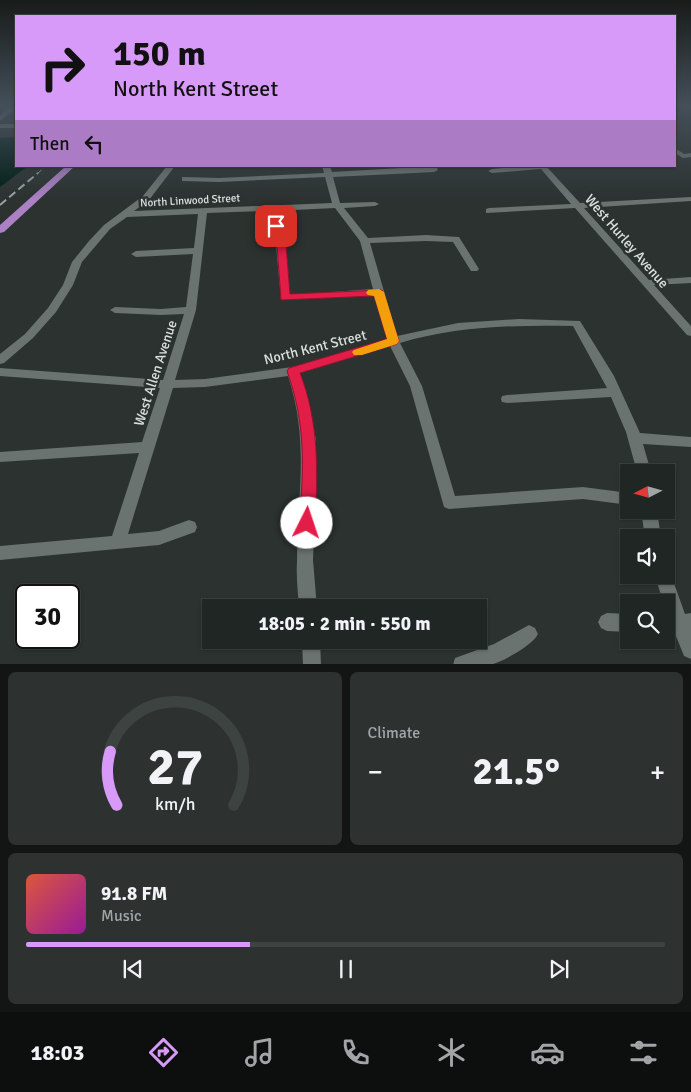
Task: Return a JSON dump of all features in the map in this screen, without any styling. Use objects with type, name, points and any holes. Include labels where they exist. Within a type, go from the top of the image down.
[{"type":"main road","points":[[0,218],[65,167]]},
{"type":"main road","points":[[0,230],[65,167]]},
{"type":"street","points":[[0,360],[29,336],[52,310],[68,285],[77,262],[92,242],[146,198],[170,167]]},
{"type":"street","points":[[492,170],[530,167]]},
{"type":"street","name":"West Hurley Avenue","points":[[543,167],[691,333]]},
{"type":"street","points":[[185,179],[219,180],[328,171],[433,168]]},
{"type":"street","points":[[328,171],[336,204],[358,230],[364,241],[393,341],[416,386],[449,503],[583,493],[620,498]]},
{"type":"street","points":[[489,211],[691,199]]},
{"type":"street","name":"North Linwood Street","points":[[126,214],[336,204],[375,204]]},
{"type":"street","points":[[270,208],[281,245],[285,298],[379,292]]},
{"type":"street","name":"West Allen Avenue","points":[[118,541],[191,310],[203,210]]},
{"type":"street","points":[[364,241],[451,238],[459,241],[474,269]]},
{"type":"street","points":[[136,254],[198,251]]},
{"type":"street","points":[[646,283],[691,280]]},
{"type":"street","points":[[115,310],[161,312],[191,310]]},
{"type":"street","name":"North Kent Street","points":[[0,372],[168,384],[240,379],[293,371],[393,341],[458,326],[488,323],[576,323],[599,358],[615,392]]},
{"type":"street","points":[[293,371],[302,396],[308,429],[310,475],[304,555],[307,599]]},
{"type":"street","points":[[507,399],[615,392],[635,438],[642,464]]},
{"type":"street","points":[[635,438],[691,442]]},
{"type":"street","points":[[0,457],[147,447]]},
{"type":"street","points":[[0,553],[159,538],[189,527]]},
{"type":"street","points":[[666,584],[679,623],[691,650]]},
{"type":"street","points":[[607,622],[620,623]]},
{"type":"street","points":[[462,664],[499,652],[529,634]]},
{"type":"street","points":[[311,649],[312,664]]},
{"type":"shaded area","points":[[15,137],[15,167],[27,167],[0,187],[0,138]]},
{"type":"railway","points":[[37,174],[45,167]]},
{"type":"railway","points":[[0,205],[38,173]]},
{"type":"slow traffic","points":[[358,352],[393,341],[379,292],[372,293]]},
{"type":"route","points":[[276,226],[281,245],[285,298],[379,292],[393,341],[293,371],[302,396],[308,429],[310,475],[307,523]]}]
